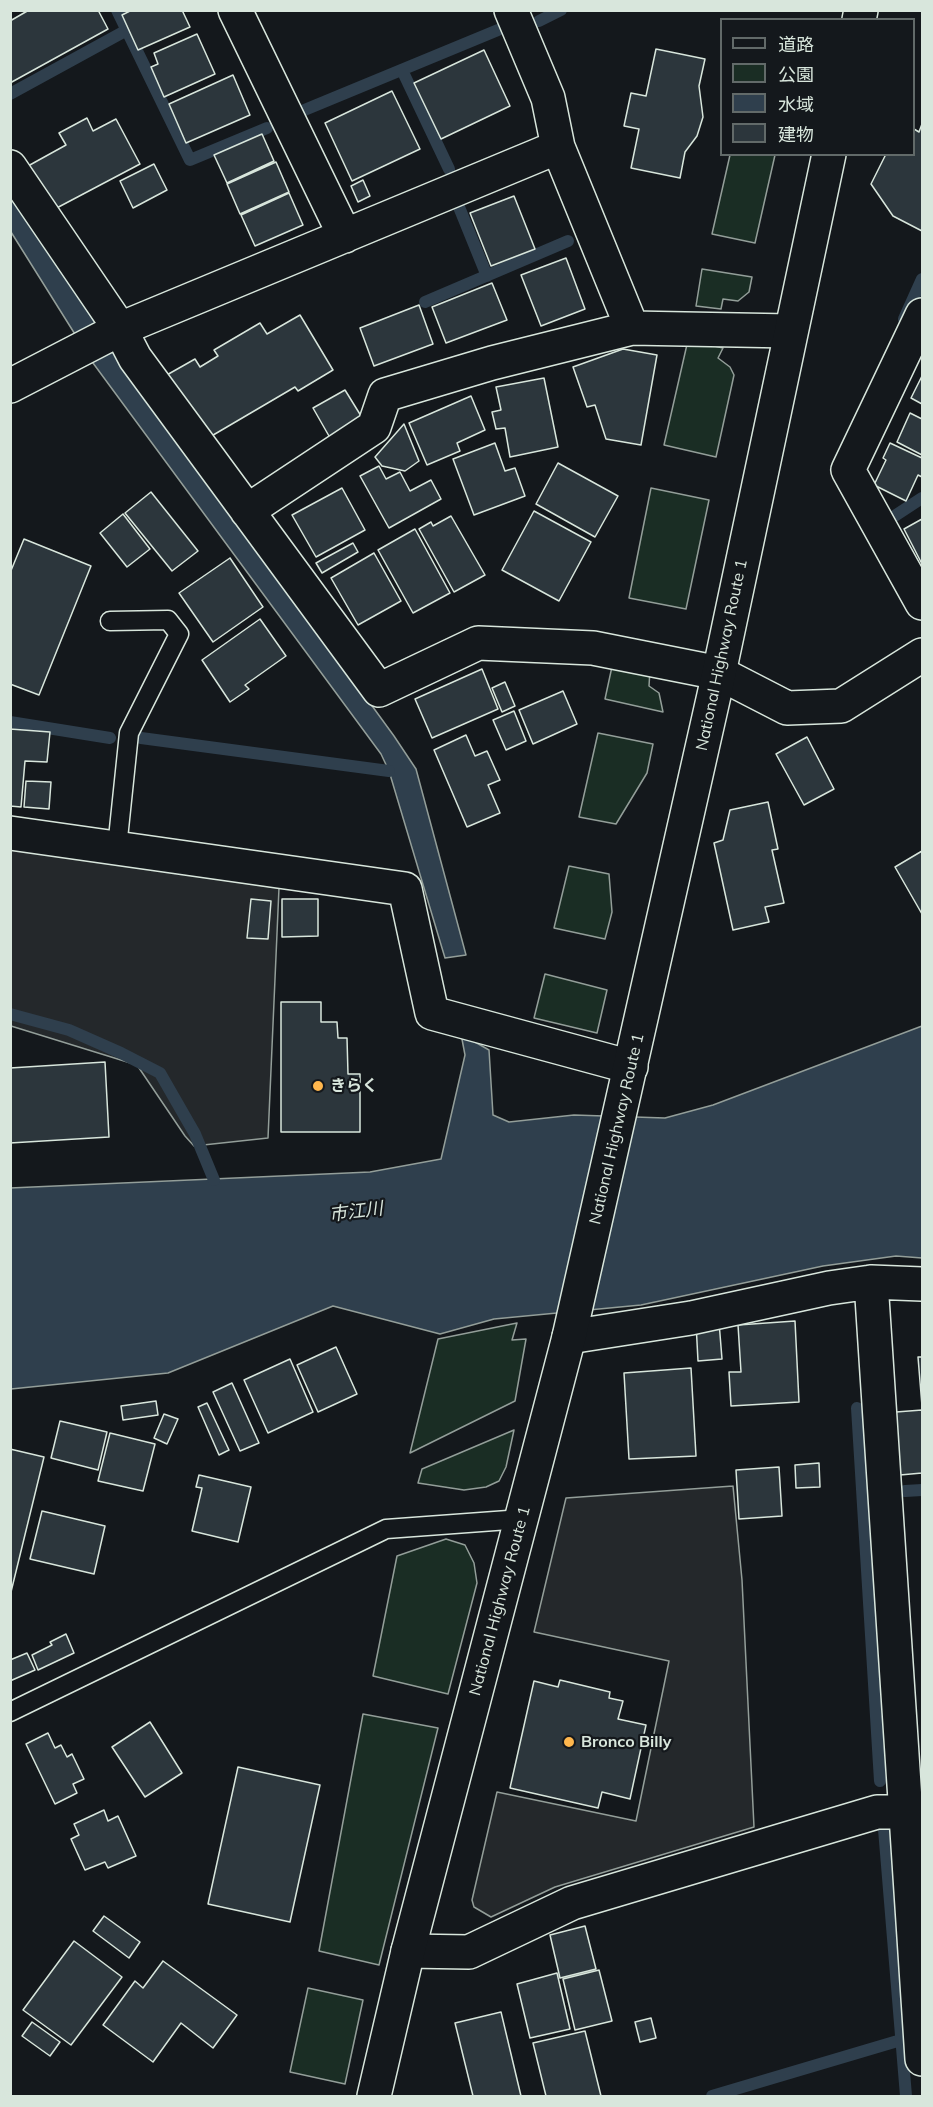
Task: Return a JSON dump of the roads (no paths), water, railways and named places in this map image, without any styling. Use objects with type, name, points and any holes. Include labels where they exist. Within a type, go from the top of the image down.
[{"type":"main road","points":[[235,10],[345,236]]},
{"type":"main road","points":[[511,10],[548,98],[558,147],[632,328]]},
{"type":"main road","points":[[10,387],[115,331],[558,147]]},
{"type":"main road","name":"National Highway Route 1","points":[[374,2097],[408,1951],[569,1337],[719,673],[829,156]]},
{"type":"main road","points":[[10,167],[115,331],[379,690],[478,643],[593,648],[719,673],[787,708],[841,706],[922,655]]},
{"type":"main road","points":[[922,315],[848,470],[922,603]]},
{"type":"main road","points":[[247,511],[374,427],[385,395],[492,363],[632,328],[790,331]]},
{"type":"main road","points":[[10,833],[405,889],[432,1012],[631,1067]]},
{"type":"main road","points":[[569,1337],[691,1317],[830,1288],[871,1282],[922,1284]]},
{"type":"main road","points":[[871,1282],[915,1813],[922,2058]]},
{"type":"main road","points":[[408,1951],[469,1952],[572,1903],[877,1812],[915,1813]]},
{"type":"lane","points":[[110,621],[168,620],[179,634],[129,733],[117,848]]},
{"type":"lane","points":[[10,1712],[386,1529],[522,1519]]},
{"type":"water","points":[[10,192],[115,353],[416,769],[466,955],[445,958],[389,771],[381,754],[93,363],[11,232]]},
{"type":"water","name":"市江川","points":[[922,1026],[922,1258],[896,1256],[823,1266],[641,1305],[494,1319],[440,1334],[333,1306],[168,1373],[11,1389],[10,1188],[370,1172],[441,1159],[465,1055],[461,1034],[489,1050],[493,1115],[509,1122],[574,1115],[665,1118],[713,1105]]},
{"type":"waterway","points":[[117,10],[190,160],[267,128]]},
{"type":"waterway","points":[[539,21],[561,10]]},
{"type":"waterway","points":[[10,94],[127,30]]},
{"type":"waterway","points":[[302,111],[498,30]]},
{"type":"waterway","points":[[402,70],[449,169]]},
{"type":"waterway","points":[[459,207],[487,276]]},
{"type":"waterway","points":[[425,302],[568,241]]},
{"type":"waterway","points":[[904,319],[922,279]]},
{"type":"waterway","points":[[890,519],[922,498]]},
{"type":"waterway","points":[[10,722],[110,738]]},
{"type":"waterway","points":[[141,738],[389,771]]},
{"type":"waterway","points":[[10,1014],[69,1030],[160,1073],[195,1134],[214,1180]]},
{"type":"waterway","points":[[857,1408],[880,1781]]},
{"type":"waterway","points":[[905,1491],[922,1490]]},
{"type":"waterway","points":[[884,1829],[906,2096]]},
{"type":"waterway","points":[[712,2096],[901,2040]]},
{"type":"place","name":"きらく","points":[[318,1086]]},
{"type":"place","name":"Bronco Billy","points":[[569,1742]]}]
